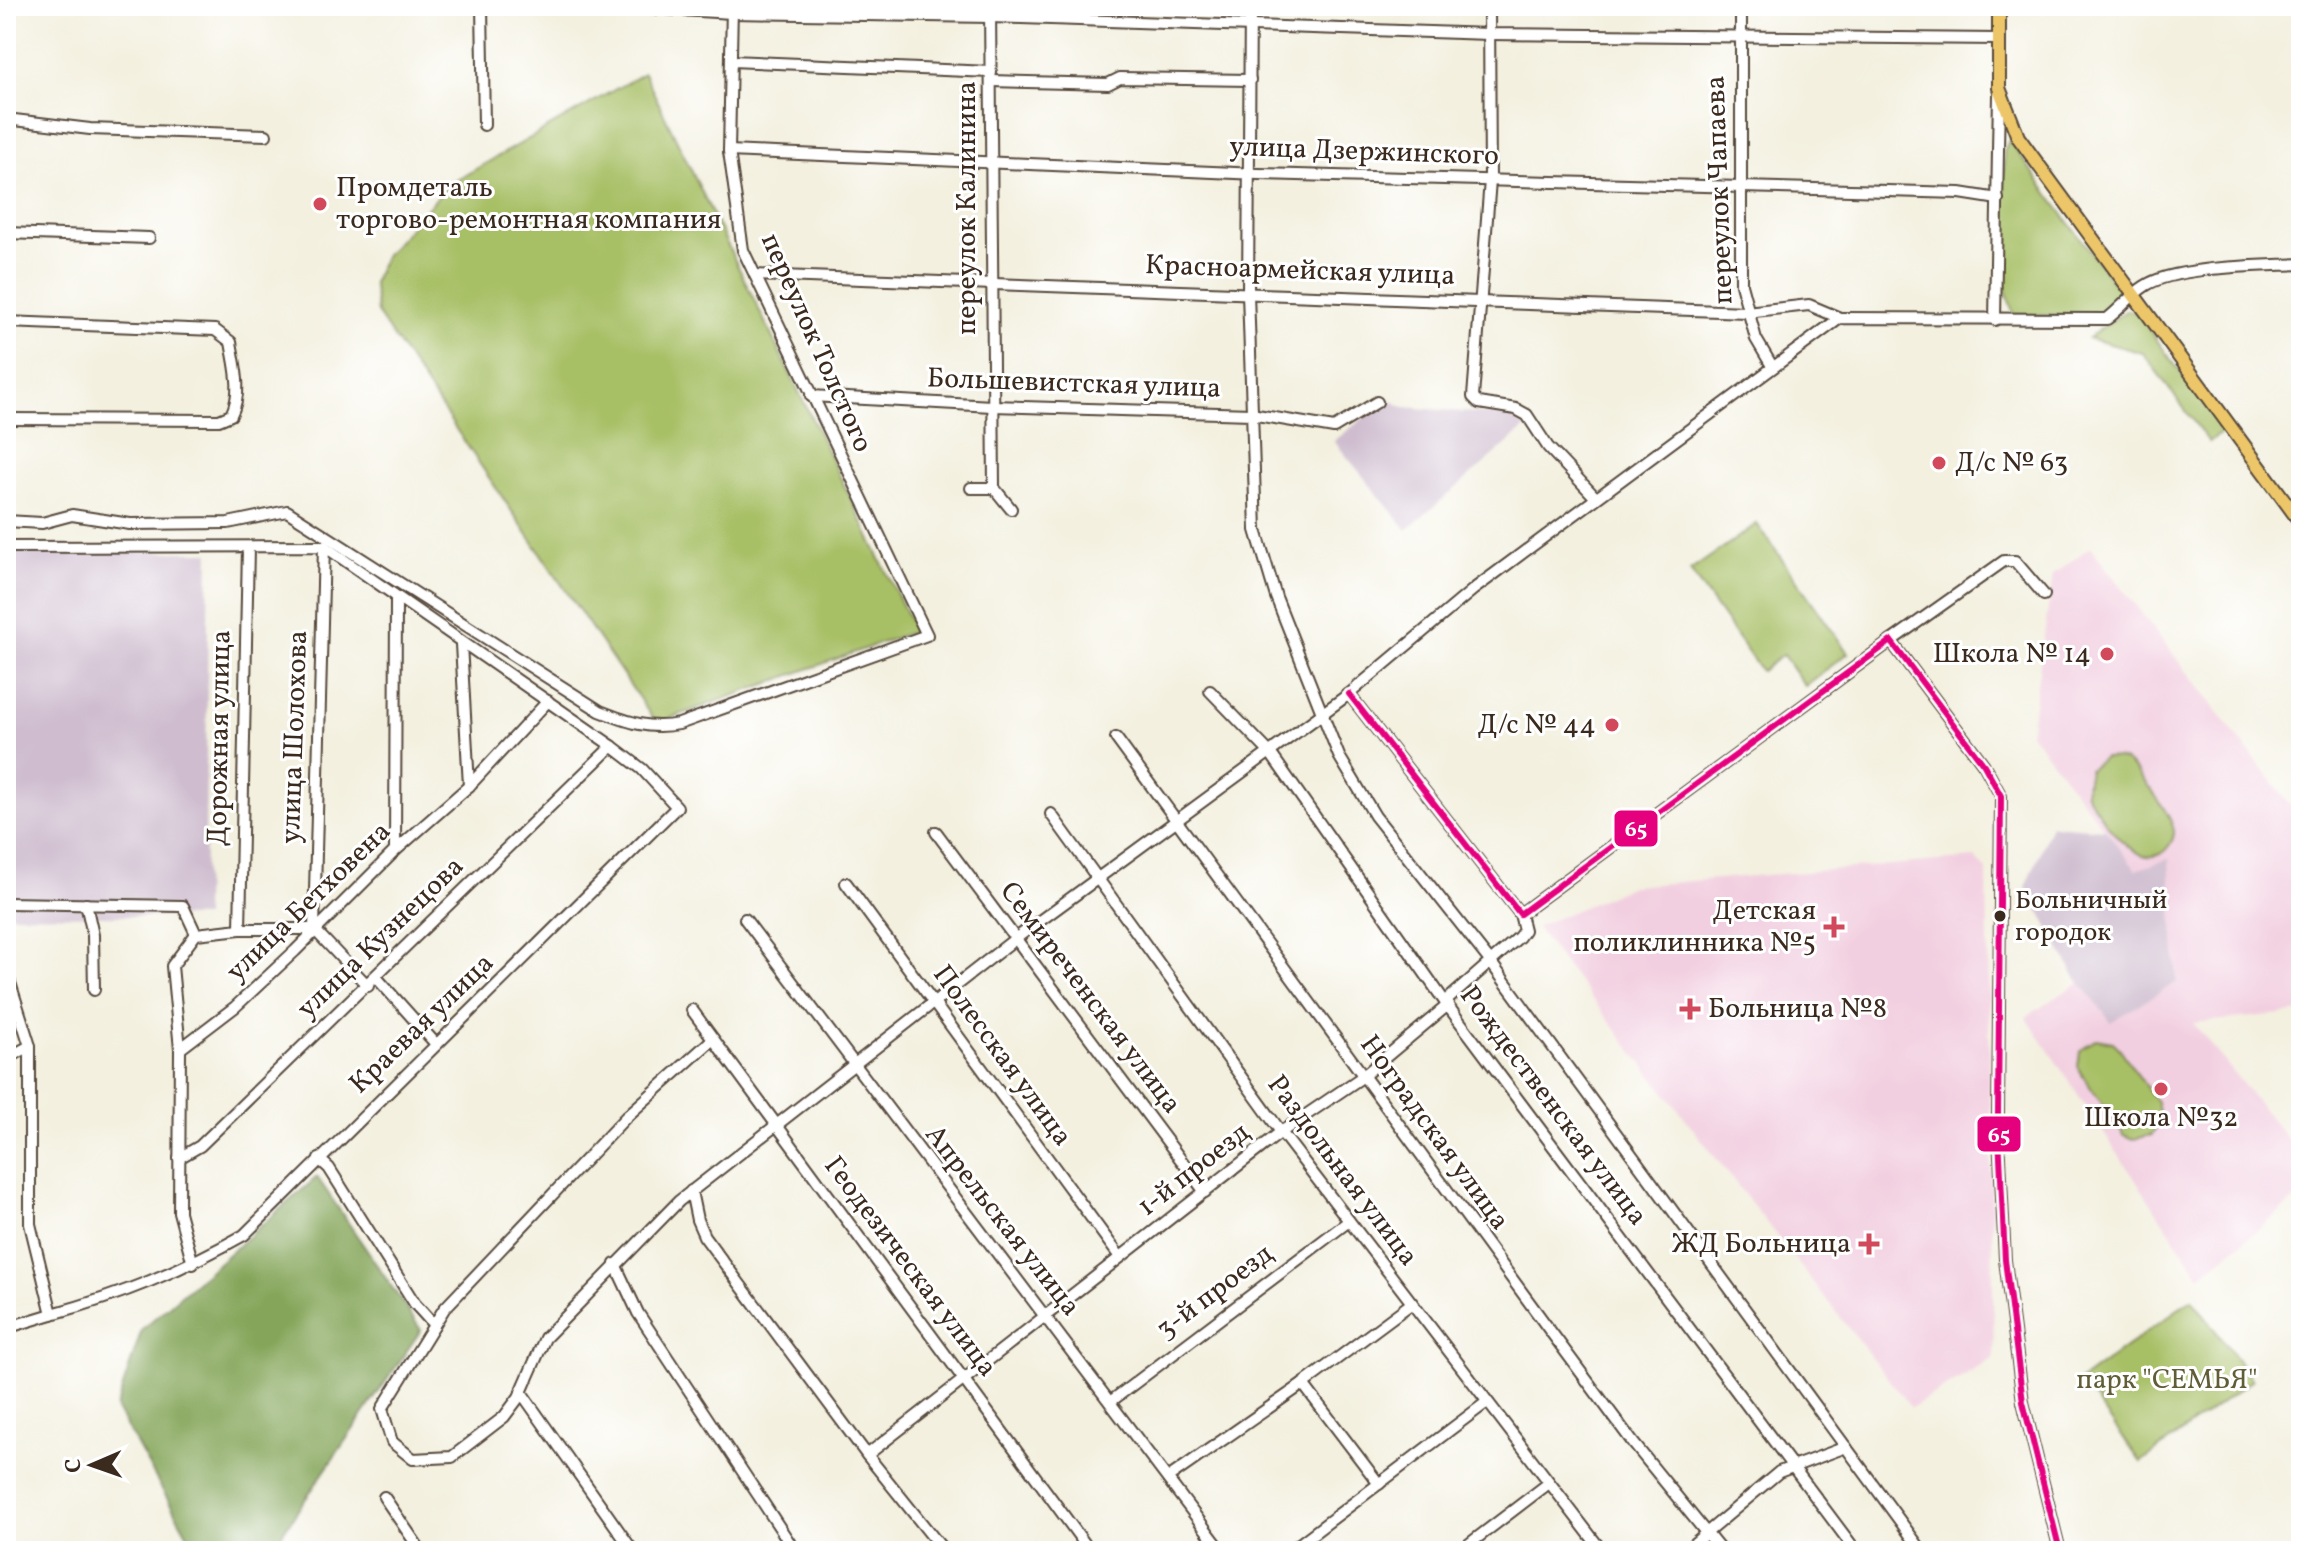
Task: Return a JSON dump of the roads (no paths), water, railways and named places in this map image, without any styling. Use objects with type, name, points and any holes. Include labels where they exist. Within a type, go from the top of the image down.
[{"type":"main road","points":[[1999,6],[1999,88],[2018,137],[2301,523]]},
{"type":"street","points":[[482,6],[484,125]]},
{"type":"street","points":[[614,6],[732,10],[990,11],[1250,27],[1489,34],[1740,34],[1999,39]]},
{"type":"street","points":[[1250,6],[1248,293],[1256,530],[1276,597],[1321,712],[1354,786],[1489,960],[1922,1551]]},
{"type":"street","points":[[1489,6],[1490,180],[1473,397],[1479,403],[1516,409],[1527,415],[1548,447],[1596,498]]},
{"type":"street","name":"переулок Чапаева","points":[[1741,6],[1741,284],[1746,312],[1772,366]]},
{"type":"street","name":"переулок Толстого","points":[[6,521],[42,523],[72,515],[130,524],[228,523],[287,511],[600,711],[638,726],[660,728],[679,724],[927,635],[743,250],[729,151],[732,10]]},
{"type":"street","name":"переулок Калинина","points":[[990,11],[994,488]]},
{"type":"street","points":[[731,61],[1108,84],[1120,78],[1250,80]]},
{"type":"street","points":[[1995,320],[1999,88]]},
{"type":"street","points":[[6,119],[90,129],[266,135]]},
{"type":"street","name":"улица Дзержинского","points":[[729,151],[1249,173],[1960,193],[1998,199]]},
{"type":"street","points":[[6,233],[149,238]]},
{"type":"street","name":"Красноармейская улица","points":[[755,275],[1746,312],[1809,305],[1840,318],[1995,320],[2107,319],[2143,287],[2175,276],[2232,267],[2301,264]]},
{"type":"street","points":[[713,1039],[626,1117],[444,1309],[382,1409],[392,1442],[413,1459],[452,1457],[504,1417],[521,1392],[545,1338],[615,1264],[691,1191],[1015,939],[1271,754],[1321,712],[1349,694],[1435,619],[1840,318]]},
{"type":"street","points":[[6,322],[215,330],[231,342],[237,403],[231,415],[219,420],[6,419]]},
{"type":"street","name":"Большевистская улица","points":[[811,396],[992,406],[1251,414],[1334,428],[1377,402]]},
{"type":"street","points":[[971,488],[994,488],[1011,509]]},
{"type":"street","points":[[6,547],[324,546],[396,599],[612,746]]},
{"type":"street","name":"улица Шолохова","points":[[314,929],[324,546]]},
{"type":"street","name":"Дорожная улица","points":[[240,929],[248,548]]},
{"type":"street","points":[[1349,694],[1520,914],[2004,561],[2015,561],[2044,595]]},
{"type":"street","points":[[395,851],[396,599]]},
{"type":"street","points":[[1891,641],[1984,765],[2001,796],[1998,1115],[2005,1260],[2023,1402],[2060,1551]]},
{"type":"street","points":[[461,644],[469,786]]},
{"type":"street","name":"Рождественская улица","points":[[1210,691],[1271,754],[1447,1003],[1856,1551]]},
{"type":"street","name":"улица Бетховена","points":[[180,1049],[235,1007],[395,851],[469,786],[548,701]]},
{"type":"street","name":"Ноградская улица","points":[[1116,738],[1634,1444],[1721,1551]]},
{"type":"street","name":"Краевая улица","points":[[6,1328],[124,1294],[193,1264],[244,1235],[677,807],[642,769],[612,746]]},
{"type":"street","name":"улица Кузнецова","points":[[179,1158],[200,1146],[612,746]]},
{"type":"street","name":"Раздольная улица","points":[[1051,814],[1281,1132],[1602,1551]]},
{"type":"street","name":"Семиреченская улица","points":[[936,832],[1205,1192]]},
{"type":"street","name":"Полесская улица","points":[[846,883],[1120,1257]]},
{"type":"street","points":[[6,903],[183,906],[196,934]]},
{"type":"street","points":[[86,904],[93,935],[94,990]]},
{"type":"street","name":"1-й проезд","points":[[867,1455],[1281,1132],[1362,1077],[1523,932],[1520,914]]},
{"type":"street","name":"Апрельская улица","points":[[745,919],[852,1065],[1222,1551]]},
{"type":"street","points":[[193,1264],[179,1212],[180,1049],[172,966],[196,934],[240,929],[314,929],[368,986]]},
{"type":"street","points":[[6,970],[30,1046],[30,1224],[52,1314]]},
{"type":"street","points":[[376,977],[435,1043]]},
{"type":"street","name":"Геодезическая улица","points":[[692,1010],[1090,1551]]},
{"type":"street","points":[[6,1059],[30,1046]]},
{"type":"street","points":[[319,1159],[329,1168],[415,1304],[434,1325]]},
{"type":"street","points":[[691,1191],[704,1236],[867,1455],[944,1551]]},
{"type":"street","name":"3-й проезд","points":[[1110,1402],[1349,1221]]},
{"type":"street","points":[[615,1264],[638,1313],[795,1551]]},
{"type":"street","points":[[1168,1478],[1412,1303]]},
{"type":"street","points":[[1303,1384],[1379,1484]]},
{"type":"street","points":[[521,1392],[633,1551]]},
{"type":"street","points":[[1290,1551],[1487,1402]]},
{"type":"street","points":[[1685,1551],[1791,1465],[1846,1447]]},
{"type":"street","points":[[1460,1551],[1549,1483]]},
{"type":"street","points":[[384,1497],[421,1551]]},
{"type":"place","name":"Промдеталь торгово-ремонтная компания","points":[[320,204]]},
{"type":"place","name":"Д/с № 63","points":[[1939,463]]},
{"type":"place","name":"Школа № 14","points":[[2107,654]]},
{"type":"place","name":"Д/с № 44","points":[[1612,725]]},
{"type":"place","name":"Больничный городок","points":[[2000,916]]},
{"type":"place","name":"Детская поликлинника №5","points":[[1834,927]]},
{"type":"place","name":"Больница №8","points":[[1690,1009]]},
{"type":"place","name":"Школа №32","points":[[2161,1089]]},
{"type":"place","name":"ЖД Больница","points":[[1869,1244]]},
{"type":"park label","name":"парк \"СЕМЬЯ\"","points":[[2167,1380]]}]
